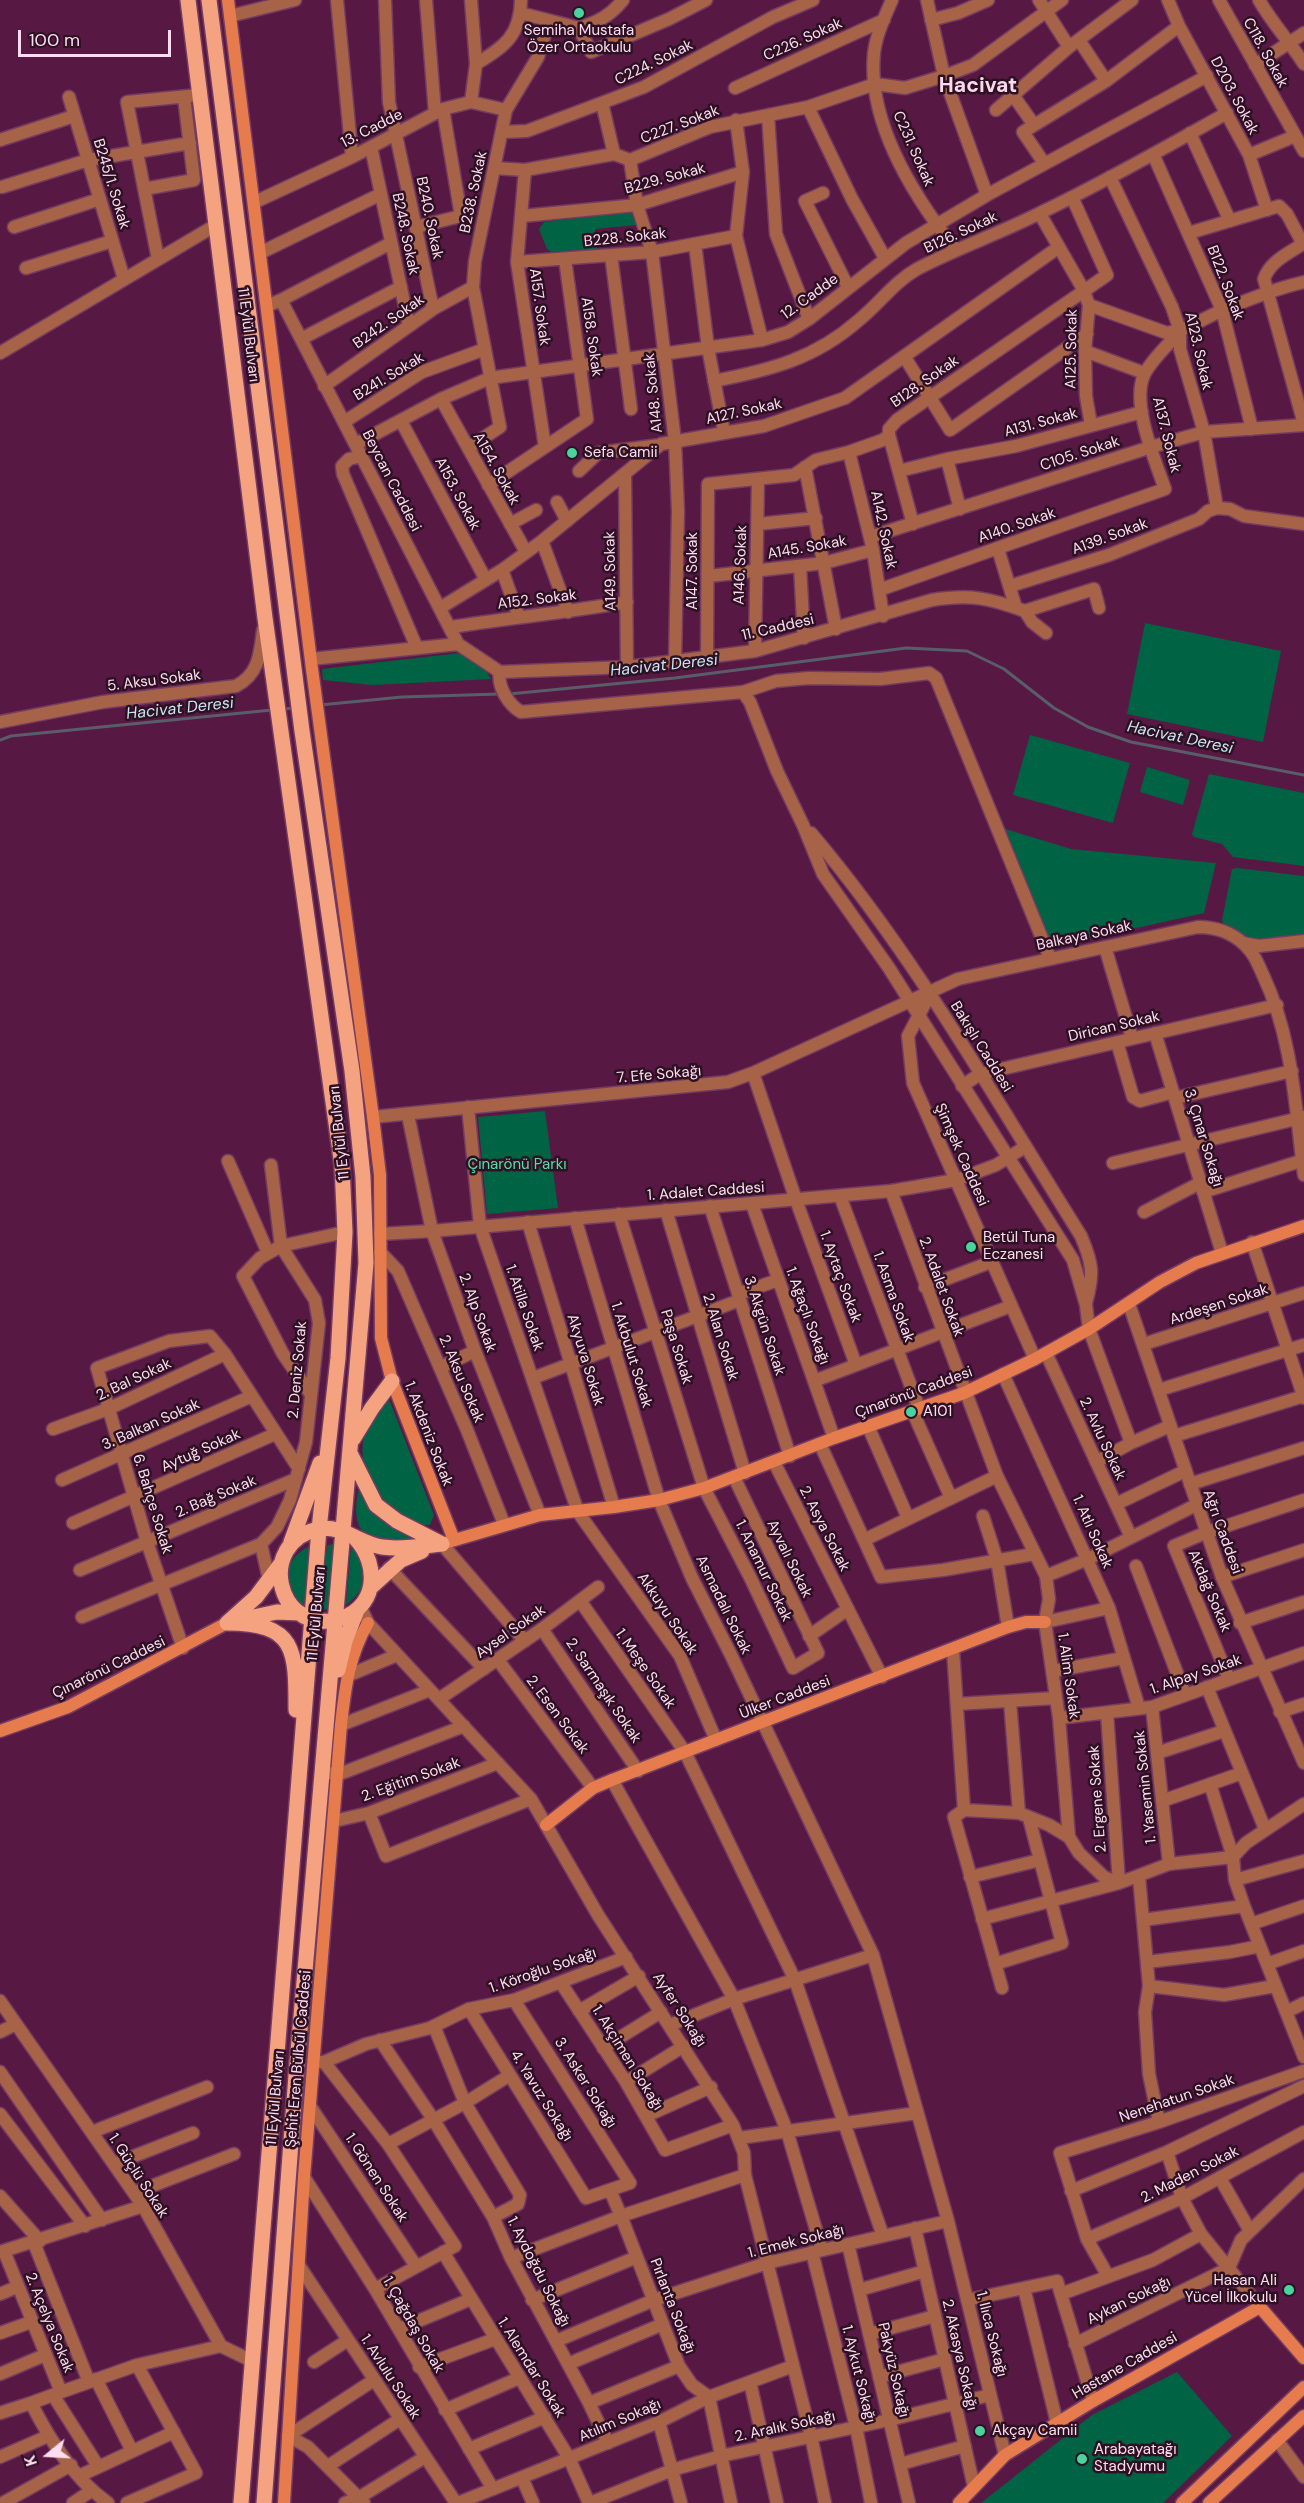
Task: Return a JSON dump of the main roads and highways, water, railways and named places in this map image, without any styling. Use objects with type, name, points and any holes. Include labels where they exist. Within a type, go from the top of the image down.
[{"type":"main road","name":"11 Eylül Bulvarı","points":[[188,0],[265,618],[342,1166],[345,1232],[338,1358],[319,1529],[306,1616],[296,1814],[241,2503]]},
{"type":"main road","name":"11 Eylül Bulvarı","points":[[209,0],[302,731],[352,1071],[363,1177],[366,1263],[350,1448],[349,1535],[334,1620],[325,1731],[330,1773],[278,2294],[264,2503]]},
{"type":"main road","name":"1. Akdeniz Sokak","points":[[228,0],[320,726],[380,1175],[381,1338],[392,1381],[448,1542]]},
{"type":"main road","name":"Çınarönü Caddesi","points":[[448,1542],[540,1515],[614,1508],[659,1500],[704,1488],[834,1438],[964,1393],[1089,1329],[1160,1282],[1196,1263],[1304,1226]]},
{"type":"main road","points":[[392,1381],[372,1408],[350,1448],[376,1505],[397,1521],[448,1542]]},
{"type":"main road","points":[[226,1623],[256,1597],[280,1565],[330,1435]]},
{"type":"main road","points":[[289,1546],[302,1534],[319,1529],[349,1535],[380,1547],[402,1548],[448,1542]]},
{"type":"main road","points":[[349,1535],[364,1549],[370,1561],[372,1574],[370,1588]]},
{"type":"main road","points":[[325,1731],[345,1641],[370,1588],[389,1568],[401,1560],[448,1542]]},
{"type":"main road","points":[[280,1565],[279,1579],[283,1592],[290,1604],[306,1616]]},
{"type":"main road","points":[[226,1623],[277,1612],[334,1620],[359,1608]]},
{"type":"main road","name":"Ülker Caddesi","points":[[546,1825],[593,1788],[612,1780],[1008,1628],[1026,1622],[1045,1622]]},
{"type":"main road","points":[[226,1623],[252,1623],[268,1628],[290,1648],[295,1660],[296,1814]]},
{"type":"main road","name":"Çınarönü Caddesi","points":[[0,1731],[68,1707],[183,1648],[226,1623]]},
{"type":"main road","name":"Şehit Eren Bülbül Caddesi","points":[[284,2503],[304,2177],[310,2106],[319,2062],[334,1821],[330,1773],[341,1725],[347,1676],[358,1640],[368,1623]]},
{"type":"main road","name":"Hastane Caddesi","points":[[959,2503],[1005,2455],[1260,2307],[1304,2358]]},
{"type":"main road","points":[[1182,2503],[1304,2387]]},
{"type":"main road","points":[[1209,2503],[1304,2416]]},
{"type":"waterway","name":"Hacivat Deresi","points":[[509,694],[675,678],[906,648],[967,651],[1004,669],[1054,708],[1088,727],[1131,742],[1304,775]]},
{"type":"waterway","name":"Hacivat Deresi","points":[[320,705],[402,697],[499,694]]},
{"type":"waterway","name":"Hacivat Deresi","points":[[281,709],[296,708]]},
{"type":"waterway","name":"Hacivat Deresi","points":[[0,740],[11,736],[272,710]]},
{"type":"place","name":"Semiha Mustafa Özer Ortaokulu","points":[[579,13]]},
{"type":"place","name":"Sefa Camii","points":[[572,453]]},
{"type":"place","name":"Betül Tuna Eczanesi","points":[[971,1247]]},
{"type":"place","name":"A101","points":[[911,1412]]},
{"type":"place","name":"Hasan Ali Yücel İlkokulu","points":[[1289,2290]]},
{"type":"place","name":"Akçay Camii","points":[[980,2431]]},
{"type":"place","name":"Arabayatağı Stadyumu","points":[[1082,2459]]},
{"type":"district","name":"Hacivat","points":[[978,86]]},
{"type":"park label","name":"Çınarönü Parkı","points":[[517,1165]]}]
